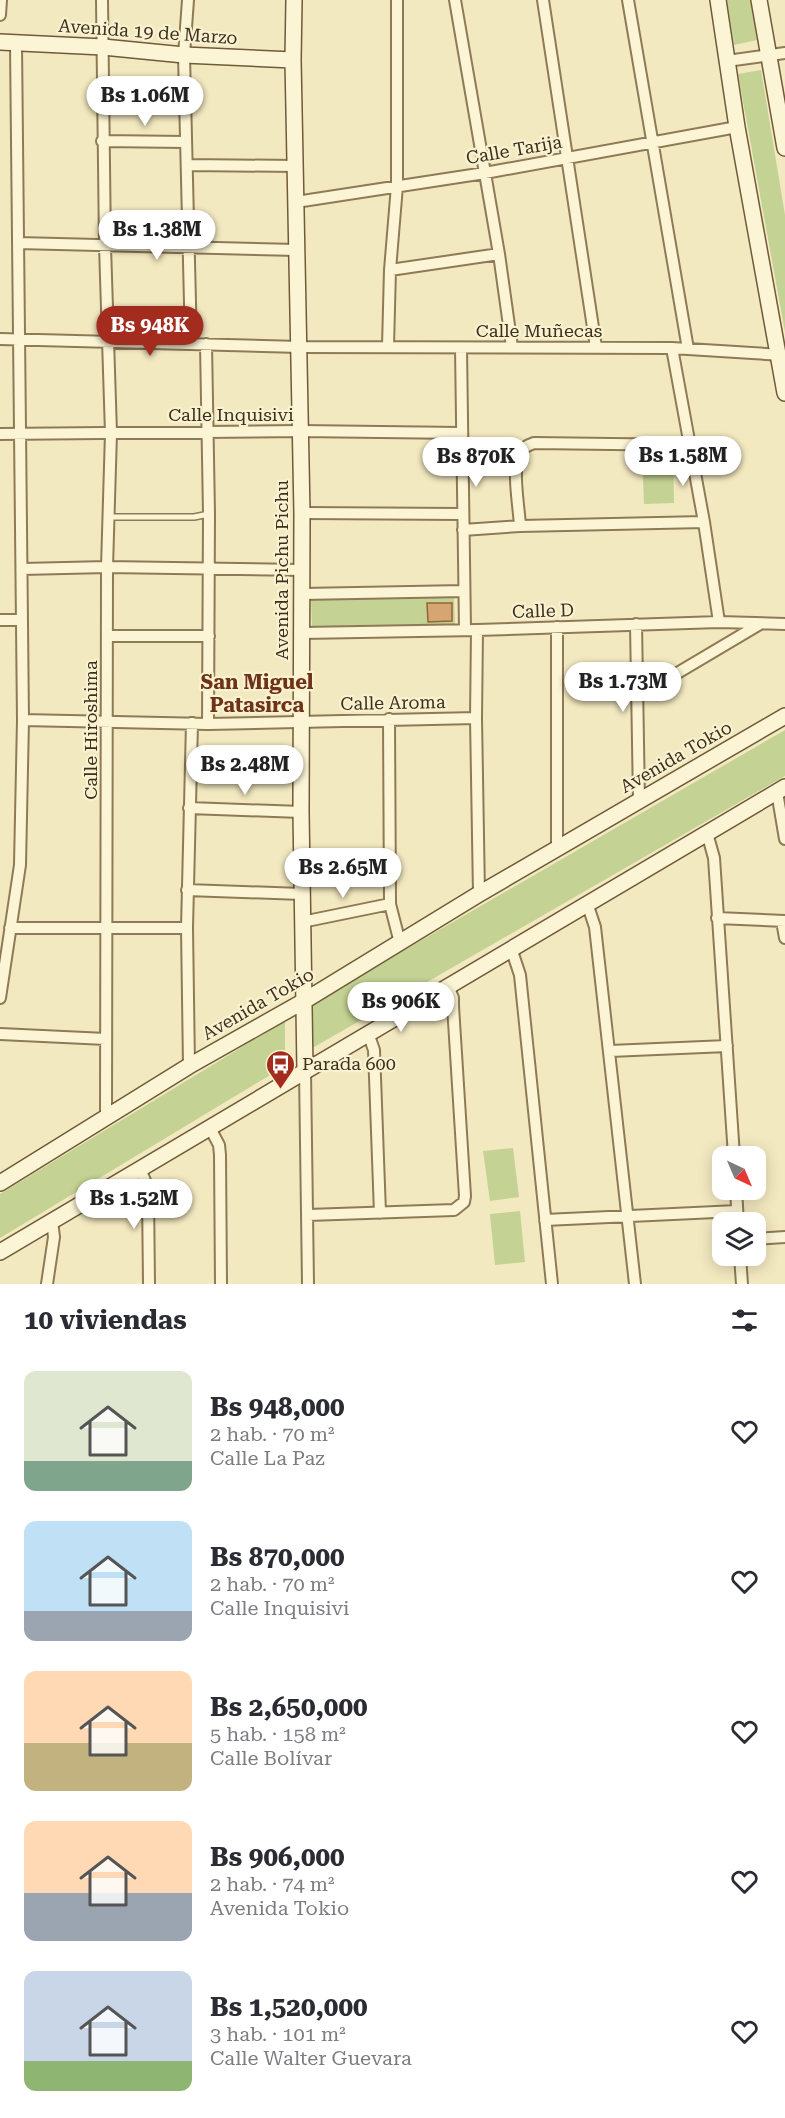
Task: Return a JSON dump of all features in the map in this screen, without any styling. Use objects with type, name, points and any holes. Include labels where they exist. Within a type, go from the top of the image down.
[{"type":"street","points":[[0,15],[1,0]]},
{"type":"street","name":"Calle Hiroshima","points":[[102,0],[102,141],[111,433],[107,567],[106,1118]]},
{"type":"street","points":[[188,0],[184,56],[190,247],[190,344]]},
{"type":"street","name":"Avenida Pichu Pichu","points":[[294,0],[293,60],[302,513],[301,812],[308,1284]]},
{"type":"street","points":[[388,346],[390,270],[397,186],[397,0]]},
{"type":"street","points":[[455,0],[499,254],[512,347]]},
{"type":"street","points":[[543,0],[596,348]]},
{"type":"street","points":[[628,0],[688,349]]},
{"type":"street","points":[[718,0],[737,127],[781,355],[785,393]]},
{"type":"street","points":[[759,0],[785,148]]},
{"type":"street","name":"Avenida 19 de Marzo","points":[[0,42],[103,47],[184,56],[293,60]]},
{"type":"street","points":[[0,998],[20,865],[23,720],[16,44]]},
{"type":"street","points":[[728,61],[785,53]]},
{"type":"street","name":"Calle Tarija","points":[[296,202],[484,173],[737,127]]},
{"type":"street","points":[[102,141],[186,142]]},
{"type":"street","points":[[187,165],[296,166]]},
{"type":"street","points":[[18,243],[297,250]]},
{"type":"street","points":[[390,270],[499,254]]},
{"type":"street","name":"Calle Muñecas","points":[[0,339],[300,347],[672,348],[781,355]]},
{"type":"street","points":[[207,344],[208,724]]},
{"type":"street","points":[[461,348],[465,629]]},
{"type":"street","points":[[672,348],[704,522],[718,622]]},
{"type":"street","name":"Calle Inquisivi","points":[[0,434],[300,431],[461,433]]},
{"type":"street","points":[[520,526],[518,461],[520,452],[526,446],[534,443],[689,445]]},
{"type":"street","points":[[302,513],[462,514]]},
{"type":"street","points":[[463,530],[520,526],[704,522]]},
{"type":"street","points":[[22,569],[107,567],[302,570]]},
{"type":"street","points":[[302,594],[464,591]]},
{"type":"street","points":[[0,620],[22,620]]},
{"type":"street","name":"Calle D","points":[[302,633],[718,622],[785,624]]},
{"type":"street","points":[[636,624],[639,801]]},
{"type":"street","points":[[637,697],[760,624]]},
{"type":"street","points":[[556,627],[557,849]]},
{"type":"street","points":[[477,630],[479,894]]},
{"type":"street","points":[[108,636],[209,636]]},
{"type":"street","name":"Avenida Tokio","points":[[0,1183],[189,1066],[304,1001],[479,894],[785,716]]},
{"type":"street","name":"Calle Aroma","points":[[23,720],[208,724],[476,717]]},
{"type":"street","points":[[390,719],[390,904],[400,943]]},
{"type":"street","points":[[189,1066],[187,890],[192,723]]},
{"type":"street","points":[[0,1252],[781,790],[785,839]]},
{"type":"street","points":[[189,808],[301,812]]},
{"type":"street","points":[[706,833],[714,858],[733,1146]]},
{"type":"street","points":[[187,890],[302,894]]},
{"type":"street","points":[[0,901],[13,901]]},
{"type":"street","points":[[587,903],[595,927],[635,1284]]},
{"type":"street","points":[[302,922],[390,904]]},
{"type":"street","points":[[717,918],[783,921],[785,938]]},
{"type":"street","points":[[10,928],[187,928]]},
{"type":"street","points":[[512,948],[520,975],[552,1284]]},
{"type":"street","points":[[308,1215],[454,1210],[464,1202],[453,998],[448,986]]},
{"type":"street","points":[[368,1033],[374,1050],[380,1212]]},
{"type":"street","points":[[0,1034],[106,1039]]},
{"type":"street","points":[[609,1052],[727,1046]]},
{"type":"street","points":[[210,1128],[219,1145],[220,1155],[221,1284]]},
{"type":"street","points":[[140,1169],[148,1193],[149,1284]]},
{"type":"street","points":[[545,1220],[627,1216],[712,1217]]},
{"type":"street","points":[[47,1284],[54,1238],[52,1221]]},
{"type":"street","points":[[766,1238],[785,1237]]},
{"type":"street","points":[[741,1266],[742,1284]]},
{"type":"lane","points":[[108,517],[194,517],[209,514]]},
{"type":"green space","points":[[727,0],[750,0],[757,40],[734,45]]},
{"type":"green space","points":[[761,70],[785,215],[785,332],[738,74]]},
{"type":"green space","points":[[673,452],[674,503],[644,504],[642,453]]},
{"type":"green space","points":[[454,596],[455,626],[312,629],[311,598]]},
{"type":"green space","points":[[785,730],[785,776],[309,1050],[306,1007]]},
{"type":"green space","points":[[285,1021],[285,1066],[0,1238],[0,1194]]},
{"type":"green space","points":[[513,1148],[519,1197],[490,1201],[483,1151]]},
{"type":"green space","points":[[520,1211],[525,1262],[495,1265],[490,1214]]},
{"type":"building","points":[[427,603],[452,603],[452,621],[428,622]]},
{"type":"place","name":"Parada 600","points":[[281,1090]]},
{"type":"district","name":"San Miguel Patasirca","points":[[257,694]]}]
